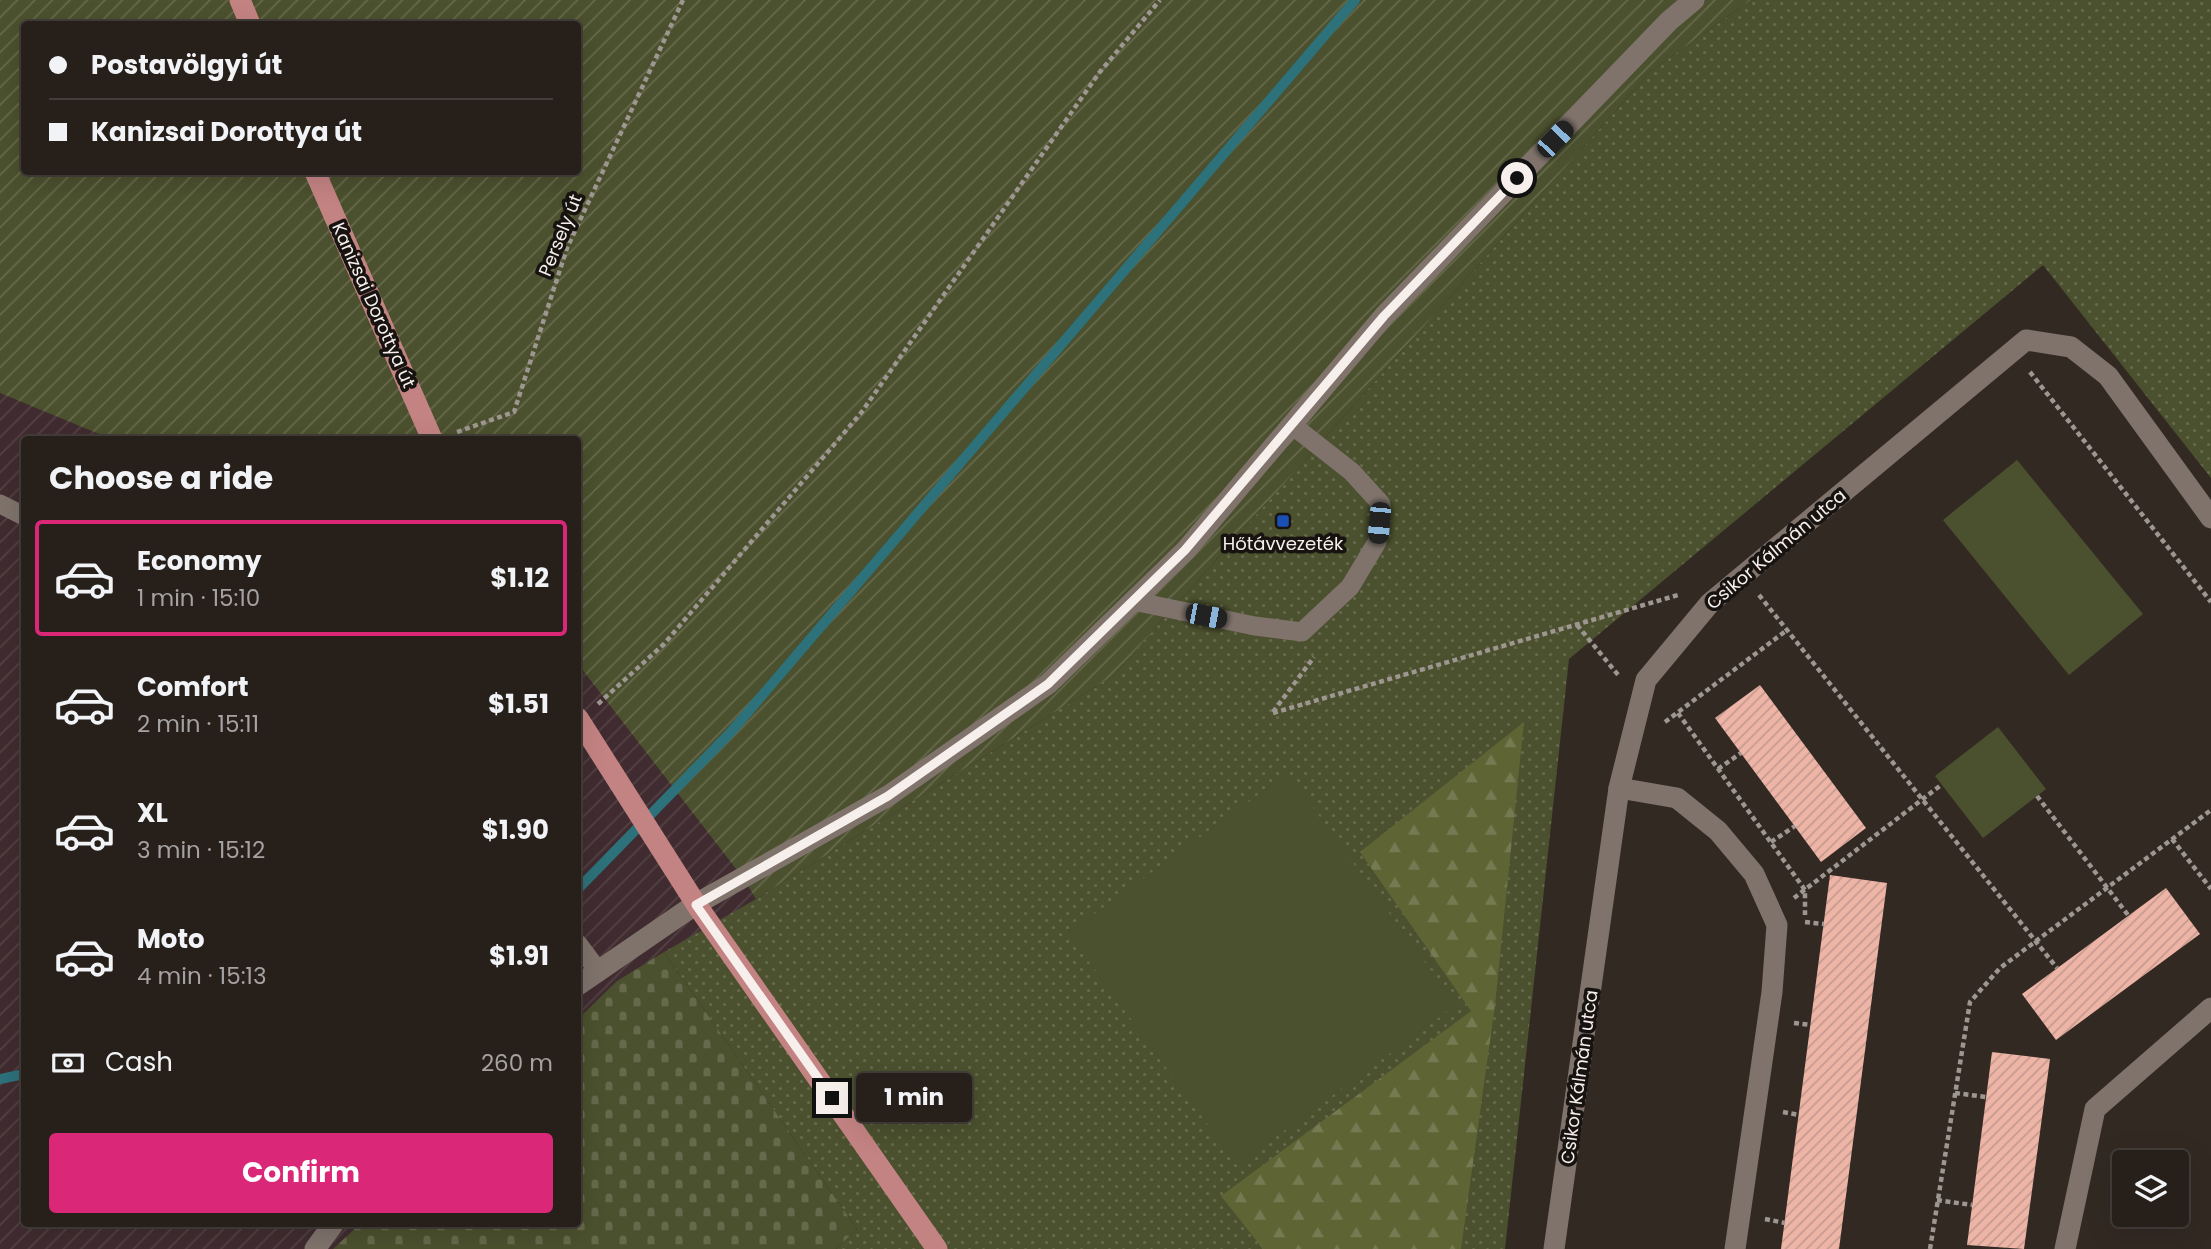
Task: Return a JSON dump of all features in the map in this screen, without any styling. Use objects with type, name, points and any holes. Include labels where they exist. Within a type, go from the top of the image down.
[{"type":"main road","points":[[240,0],[249,21]]},
{"type":"main road","name":"Kanizsai Dorottya út","points":[[316,175],[441,436]]},
{"type":"main road","points":[[581,724],[696,905],[937,1249]]},
{"type":"street","points":[[581,983],[696,905],[888,796],[1048,684],[1185,550],[1384,316],[1669,20],[1694,0]]},
{"type":"street","name":"Csikor Kálmán utca","points":[[1554,1249],[1619,788],[1627,750],[1646,680],[1710,603],[2026,340],[2071,347],[2108,376],[2211,519]]},
{"type":"street","points":[[1619,788],[1677,798],[1718,831],[1754,874],[1777,925],[1772,992],[1735,1249]]},
{"type":"street","points":[[2065,1249],[2095,1109],[2211,1008]]},
{"type":"street","points":[[315,1249],[331,1227]]},
{"type":"lane","points":[[1133,601],[1255,626],[1302,632],[1350,587],[1377,542],[1381,504],[1352,472],[1292,425]]},
{"type":"lane","points":[[0,504],[21,514]]},
{"type":"lane","points":[[581,948],[599,972]]},
{"type":"path","name":"Persely út","points":[[444,436],[514,412],[567,247],[683,0]]},
{"type":"path","points":[[581,716],[664,644],[861,413],[1099,73],[1160,0]]},
{"type":"path","points":[[2013,351],[2211,603]]},
{"type":"path","points":[[1743,576],[2057,968]]},
{"type":"path","points":[[1318,652],[1273,713],[1663,599]]},
{"type":"path","points":[[1577,625],[1640,702]]},
{"type":"path","points":[[1627,750],[1787,630]]},
{"type":"path","points":[[1718,769],[1741,753]]},
{"type":"path","points":[[1771,916],[1941,785]]},
{"type":"path","points":[[2037,796],[2129,915]]},
{"type":"path","points":[[1930,1249],[1970,1002],[2000,968],[2211,810]]},
{"type":"path","points":[[1771,842],[1795,826]]},
{"type":"path","points":[[2172,839],[2211,889]]},
{"type":"path","points":[[1805,922],[1824,923]]},
{"type":"path","points":[[1790,1023],[1811,1026]]},
{"type":"path","points":[[1955,1093],[1986,1097]]},
{"type":"path","points":[[1776,1111],[1799,1115]]},
{"type":"path","points":[[1937,1200],[1972,1205]]},
{"type":"path","points":[[1759,1218],[1785,1223]]},
{"type":"shaded area","points":[[0,393],[104,436],[21,436],[21,1227],[357,1227],[333,1249],[0,1249]]},
{"type":"shaded area","points":[[581,668],[743,878],[756,899],[617,981],[581,1016]]},
{"type":"green space","points":[[0,0],[1751,0],[1651,71],[1113,676],[756,899],[743,878],[581,668],[581,436],[104,436],[0,393]]},
{"type":"green space","points":[[1751,0],[2211,0],[2211,478],[2043,265],[1569,659],[1505,1249],[836,1249],[857,1229],[664,952],[756,899],[1113,676],[1651,71]]},
{"type":"green space","points":[[2017,460],[2143,614],[2069,675],[1943,520]]},
{"type":"green space","points":[[1524,722],[1495,1005],[1461,1249],[1263,1249],[1221,1196],[1471,1011],[1360,852]]},
{"type":"green space","points":[[1998,727],[2046,789],[1983,838],[1935,776]]},
{"type":"green space","points":[[1288,773],[1456,1005],[1237,1165],[1068,933]]},
{"type":"green space","points":[[664,952],[857,1229],[836,1249],[333,1249],[357,1227],[581,1227],[581,1016],[617,981]]},
{"type":"building","points":[[1760,685],[1866,828],[1821,862],[1715,718]]},
{"type":"building","points":[[1830,875],[1887,883],[1839,1249],[1781,1249]]},
{"type":"building","points":[[2166,888],[2200,934],[2056,1040],[2022,994]]},
{"type":"building","points":[[1992,1052],[2050,1059],[2024,1249],[1967,1245]]},
{"type":"waterway","points":[[581,886],[731,732],[1355,0]]},
{"type":"waterway","points":[[0,1079],[21,1075]]},
{"type":"place","name":"Hőtávvezeték","points":[[1283,521]]},
{"type":"route","points":[[832,1098],[696,905],[888,796],[1048,684],[1185,550],[1384,316],[1517,178]]}]
